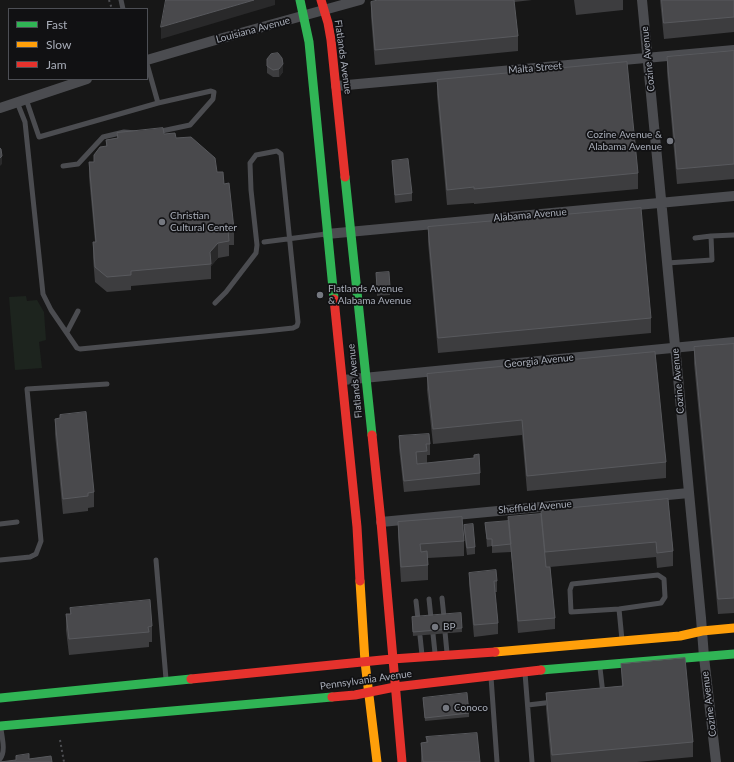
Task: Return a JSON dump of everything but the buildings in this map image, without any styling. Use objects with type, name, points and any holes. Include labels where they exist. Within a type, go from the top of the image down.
[{"type":"main road","name":"Flatlands Avenue","points":[[300,0],[309,42],[327,234],[343,380],[357,527],[365,662],[376,762]]},
{"type":"main road","name":"Flatlands Avenue","points":[[322,0],[331,40],[336,86],[381,522],[402,762]]},
{"type":"main road","name":"Pennsylvania Avenue","points":[[0,698],[392,659],[680,636],[702,631],[734,628]]},
{"type":"main road","name":"Pennsylvania Avenue","points":[[1,726],[205,709],[368,693],[395,687],[525,672],[734,654]]},
{"type":"street","name":"Louisiana Avenue","points":[[148,60],[360,0]]},
{"type":"street","name":"Cozine Avenue","points":[[642,0],[704,657],[716,762]]},
{"type":"street","name":"Malta Street","points":[[336,86],[734,50]]},
{"type":"street","points":[[0,108],[84,80]]},
{"type":"street","name":"Alabama Avenue","points":[[327,234],[734,196]]},
{"type":"street","name":"Georgia Avenue","points":[[343,380],[734,342]]},
{"type":"street","name":"Sheffield Avenue","points":[[381,522],[689,492]]},
{"type":"lane","points":[[148,68],[158,103]]},
{"type":"lane","points":[[22,100],[38,137],[158,103],[211,91],[214,92],[213,98],[190,125],[153,133]]},
{"type":"lane","points":[[22,100],[26,124],[43,294],[51,310],[77,348],[80,349],[293,328],[297,326],[298,322],[281,154],[277,151],[260,154],[253,158],[250,163],[251,190],[257,245],[256,253],[226,292],[215,303]]},
{"type":"lane","points":[[64,166],[78,164],[103,137],[128,132],[143,134]]},
{"type":"lane","points":[[264,242],[327,234]]},
{"type":"lane","points":[[695,238],[734,235]]},
{"type":"lane","points":[[667,263],[712,260],[711,236]]},
{"type":"lane","points":[[67,332],[78,311]]},
{"type":"lane","points":[[0,560],[30,557],[36,554],[41,541],[27,389],[107,384]]},
{"type":"lane","points":[[0,524],[17,522]]},
{"type":"lane","points":[[156,560],[166,682]]},
{"type":"lane","points":[[658,575],[664,579],[665,597],[661,603],[619,609],[571,612],[570,590],[572,584],[658,575]]},
{"type":"lane","points":[[442,598],[444,617]]},
{"type":"lane","points":[[429,599],[431,618]]},
{"type":"lane","points":[[416,601],[418,619]]},
{"type":"lane","points":[[619,609],[622,641]]},
{"type":"lane","points":[[445,632],[447,655]]},
{"type":"lane","points":[[433,634],[435,656]]},
{"type":"lane","points":[[420,636],[422,657]]},
{"type":"lane","points":[[600,666],[603,695],[600,697]]},
{"type":"lane","points":[[525,672],[532,762]]},
{"type":"lane","points":[[491,676],[497,762]]},
{"type":"lane","points":[[528,705],[557,702]]},
{"type":"lane","points":[[0,759],[2,756],[3,746],[1,726]]},
{"type":"path","points":[[60,740],[64,762]]},
{"type":"shaded area","points":[[26,296],[27,301],[37,300],[44,312],[46,340],[39,342],[42,368],[15,370],[9,297]]},
{"type":"traffic: fast","points":[[300,0],[309,42],[334,299]]},
{"type":"traffic: fast","points":[[345,177],[372,435]]},
{"type":"traffic: fast","points":[[541,670],[734,654]]},
{"type":"traffic: fast","points":[[0,698],[191,679]]},
{"type":"traffic: fast","points":[[0,726],[332,697]]},
{"type":"traffic: slow","points":[[360,581],[365,662],[377,762]]},
{"type":"traffic: slow","points":[[495,652],[680,636],[702,631],[734,628]]},
{"type":"traffic: jam","points":[[321,0],[328,23],[331,40],[345,177]]},
{"type":"traffic: jam","points":[[334,299],[357,527],[360,581]]},
{"type":"traffic: jam","points":[[372,435],[402,762]]},
{"type":"traffic: jam","points":[[191,679],[392,659],[495,652]]},
{"type":"traffic: jam","points":[[332,697],[355,695],[395,687],[541,670]]},
{"type":"place","name":"Cozine Avenue & Alabama Avenue","points":[[670,141]]},
{"type":"place","name":"Christian Cultural Center","points":[[162,222]]},
{"type":"place","name":"Flatlands Avenue & Alabama Avenue","points":[[320,295]]},
{"type":"place","name":"BP","points":[[435,627]]},
{"type":"place","name":"Conoco","points":[[446,708]]}]
